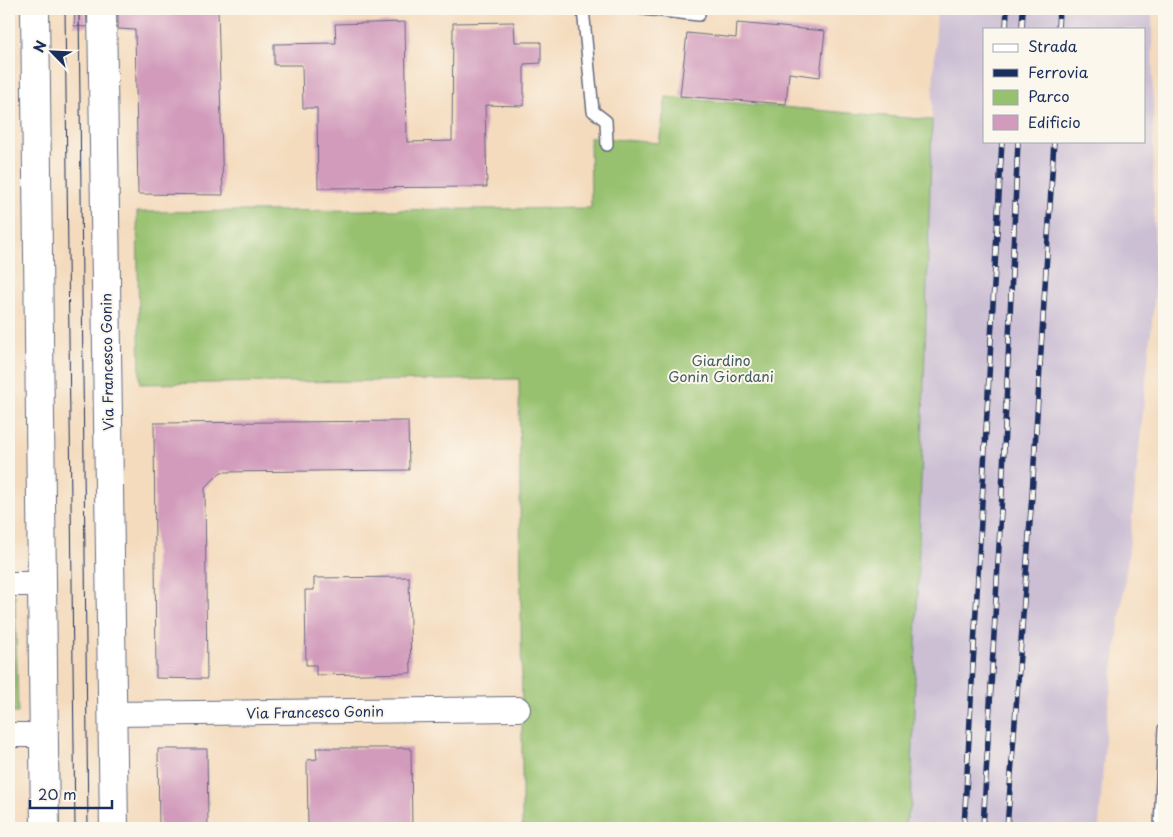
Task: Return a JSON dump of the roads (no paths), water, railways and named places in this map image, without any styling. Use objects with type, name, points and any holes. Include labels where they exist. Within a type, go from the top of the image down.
[{"type":"street","points":[[35,9],[45,828]]},
{"type":"street","name":"Via Francesco Gonin","points":[[102,9],[114,828]]},
{"type":"street","points":[[9,584],[42,584]]},
{"type":"street","name":"Via Francesco Gonin","points":[[112,714],[518,709]]},
{"type":"street","points":[[9,735],[44,735]]},
{"type":"lane","points":[[583,9],[593,110],[606,121],[607,145]]},
{"type":"lane","points":[[644,9],[699,15]]},
{"type":"lane","points":[[1160,828],[1164,729]]},
{"type":"tram line","points":[[65,9],[75,828]]},
{"type":"tram line","points":[[79,9],[88,828]]},
{"type":"railway","points":[[1006,28],[1007,9]]},
{"type":"railway","points":[[1022,28],[1023,9]]},
{"type":"railway","points":[[1058,28],[1059,9]]},
{"type":"railway","points":[[964,828],[1002,142]]},
{"type":"railway","points":[[983,828],[1002,493],[1018,142]]},
{"type":"railway","points":[[1007,828],[1032,495],[1054,142]]},
{"type":"park label","name":"Giardino Gonin Giordani","points":[[721,368]]}]
